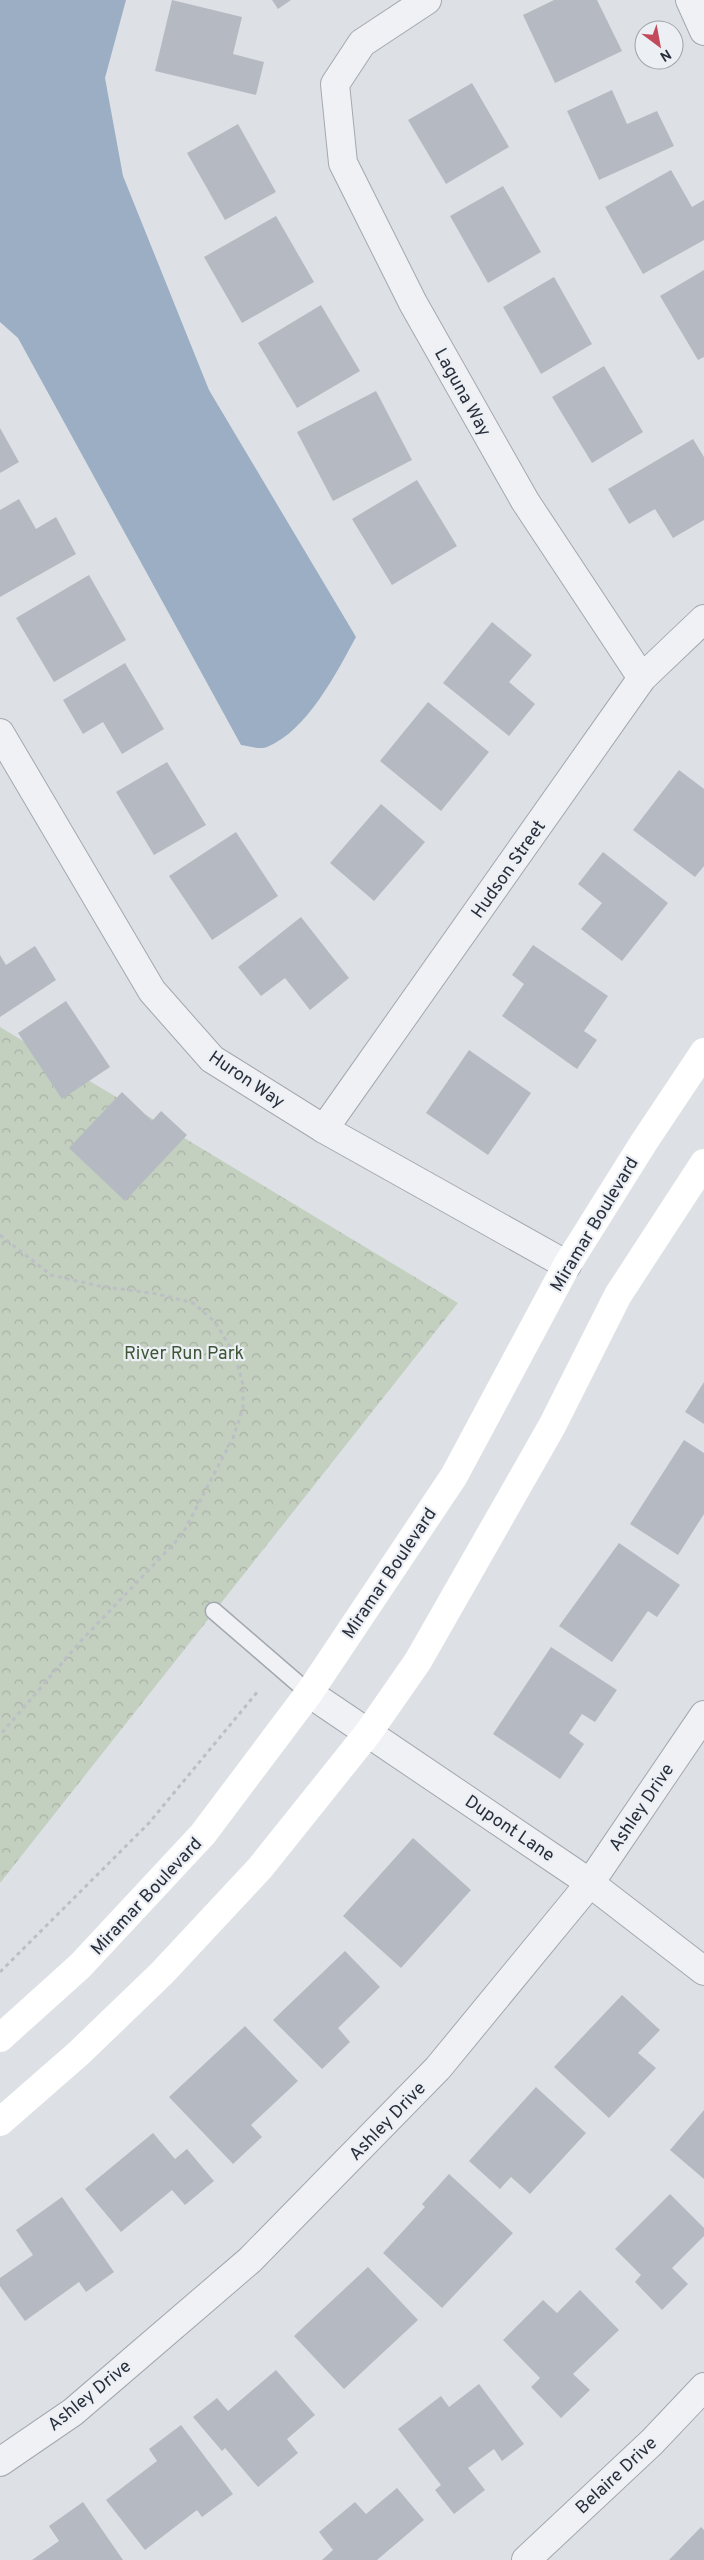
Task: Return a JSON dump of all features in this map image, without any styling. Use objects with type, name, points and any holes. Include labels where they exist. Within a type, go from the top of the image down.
[{"type":"street","name":"Laguna Way","points":[[427,0],[362,43],[335,84],[344,163],[413,303],[524,501],[642,678]]},
{"type":"street","points":[[690,0],[704,31]]},
{"type":"street","name":"Hudson Street","points":[[324,1129],[642,678],[704,619]]},
{"type":"street","name":"Huron Way","points":[[0,733],[152,991],[212,1059],[324,1129],[567,1266]]},
{"type":"street","name":"Miramar Boulevard","points":[[0,2038],[80,1966],[204,1834],[310,1693],[454,1476],[567,1266],[644,1142],[704,1052]]},
{"type":"street","points":[[0,2122],[79,2053],[162,1973],[260,1868],[368,1733],[418,1661],[552,1426],[618,1295],[704,1163]]},
{"type":"street","name":"Dupont Lane","points":[[310,1693],[590,1883],[704,1971]]},
{"type":"street","name":"Ashley Drive","points":[[0,2462],[73,2412],[250,2260],[438,2068],[590,1883],[704,1715]]},
{"type":"street","name":"Belaire Drive","points":[[526,2560],[652,2442],[704,2387]]},
{"type":"lane","points":[[214,1612],[310,1693]]},
{"type":"path","points":[[0,1235],[51,1275],[99,1286],[158,1294],[193,1303],[215,1322],[220,1330],[235,1355],[243,1385],[243,1408],[233,1438],[182,1535],[80,1642],[0,1735]]},
{"type":"path","points":[[0,1972],[149,1823],[259,1690]]},
{"type":"green space","name":"River Run Park","points":[[0,1027],[458,1303],[0,1883]]},
{"type":"water","points":[[0,0],[126,0],[105,78],[123,176],[209,390],[356,637],[340,667],[308,714],[282,739],[267,747],[258,748],[241,745],[18,338],[0,322]]},
{"type":"building","points":[[172,0],[242,17],[233,54],[264,62],[256,95],[155,71]]},
{"type":"building","points":[[272,0],[291,0],[278,9]]},
{"type":"building","points":[[554,0],[597,0],[622,51],[555,83],[523,15]]},
{"type":"building","points":[[472,83],[509,147],[446,184],[408,120]]},
{"type":"building","points":[[612,90],[627,124],[657,111],[674,146],[599,180],[567,111]]},
{"type":"building","points":[[238,124],[276,192],[225,220],[187,153]]},
{"type":"building","points":[[671,170],[692,207],[704,200],[704,240],[643,274],[605,207]]},
{"type":"building","points":[[503,186],[541,252],[488,283],[450,216]]},
{"type":"building","points":[[276,216],[314,282],[242,323],[204,257]]},
{"type":"building","points":[[704,270],[704,357],[698,360],[660,296]]},
{"type":"building","points":[[554,277],[592,344],[541,374],[503,307]]},
{"type":"building","points":[[321,305],[360,371],[297,408],[258,343]]},
{"type":"building","points":[[604,366],[643,432],[592,463],[552,397]]},
{"type":"building","points":[[376,391],[412,460],[333,501],[297,432]]},
{"type":"building","points":[[0,428],[19,462],[0,473]]},
{"type":"building","points":[[693,439],[704,457],[704,520],[673,538],[655,509],[629,524],[608,489]]},
{"type":"building","points":[[417,480],[457,546],[392,585],[352,519]]},
{"type":"building","points":[[19,499],[36,529],[56,517],[76,554],[0,597],[0,510]]},
{"type":"building","points":[[89,575],[126,640],[54,682],[16,618]]},
{"type":"building","points":[[492,622],[532,655],[509,682],[535,704],[509,736],[443,683]]},
{"type":"building","points":[[125,663],[164,729],[122,754],[103,722],[83,734],[63,700]]},
{"type":"building","points":[[428,702],[489,752],[441,811],[380,761]]},
{"type":"building","points":[[167,762],[206,825],[154,855],[116,792]]},
{"type":"building","points":[[679,770],[704,789],[704,866],[695,877],[633,830]]},
{"type":"building","points":[[381,804],[425,842],[374,901],[330,863]]},
{"type":"building","points":[[236,832],[278,896],[212,940],[169,876]]},
{"type":"building","points":[[603,852],[668,903],[622,961],[581,929],[602,903],[578,884]]},
{"type":"building","points":[[301,917],[349,978],[310,1010],[285,978],[261,996],[238,967]]},
{"type":"building","points":[[533,945],[608,996],[584,1031],[597,1040],[577,1069],[502,1016],[524,984],[512,975]]},
{"type":"building","points":[[35,946],[56,980],[0,1017],[0,955],[6,965]]},
{"type":"building","points":[[66,1001],[110,1067],[62,1099],[18,1033]]},
{"type":"building","points":[[469,1050],[531,1093],[488,1155],[426,1113]]},
{"type":"building","points":[[122,1092],[152,1121],[161,1111],[187,1135],[125,1201],[69,1148]]},
{"type":"building","points":[[704,1382],[704,1424],[685,1412]]},
{"type":"building","points":[[684,1440],[704,1453],[704,1514],[678,1555],[630,1524]]},
{"type":"building","points":[[619,1543],[680,1585],[657,1617],[648,1611],[612,1662],[559,1626]]},
{"type":"building","points":[[551,1647],[617,1690],[595,1722],[582,1714],[569,1733],[584,1744],[560,1779],[493,1734]]},
{"type":"building","points":[[413,1838],[471,1890],[401,1968],[343,1916]]},
{"type":"building","points":[[345,1951],[380,1987],[338,2028],[350,2042],[322,2069],[273,2020]]},
{"type":"building","points":[[622,1995],[660,2030],[638,2053],[656,2068],[609,2118],[554,2067]]},
{"type":"building","points":[[245,2026],[298,2081],[251,2125],[262,2137],[233,2164],[169,2097]]},
{"type":"building","points":[[536,2087],[586,2133],[530,2194],[511,2177],[500,2189],[469,2161]]},
{"type":"building","points":[[704,2110],[704,2179],[670,2150]]},
{"type":"building","points":[[153,2133],[175,2159],[187,2149],[214,2181],[185,2205],[172,2190],[121,2232],[85,2189]]},
{"type":"building","points":[[449,2174],[513,2233],[442,2308],[383,2253],[425,2207],[422,2204]]},
{"type":"building","points":[[670,2194],[704,2228],[704,2236],[672,2268],[688,2284],[662,2310],[635,2282],[641,2275],[615,2249]]},
{"type":"building","points":[[62,2197],[114,2272],[86,2292],[79,2282],[25,2321],[0,2286],[0,2278],[33,2255],[16,2230]]},
{"type":"building","points":[[368,2267],[418,2320],[344,2389],[294,2336]]},
{"type":"building","points":[[580,2290],[619,2330],[573,2374],[590,2390],[561,2418],[531,2387],[540,2378],[503,2340],[543,2300],[557,2313]]},
{"type":"building","points":[[276,2370],[315,2415],[287,2439],[298,2453],[258,2487],[225,2448],[222,2451],[193,2417],[217,2398],[228,2411]]},
{"type":"building","points":[[479,2384],[524,2444],[502,2461],[494,2449],[468,2468],[485,2490],[454,2514],[435,2490],[441,2485],[398,2429],[441,2396],[449,2407]]},
{"type":"building","points":[[181,2425],[233,2494],[202,2517],[197,2510],[145,2550],[106,2500],[157,2461],[149,2449]]},
{"type":"building","points":[[397,2488],[424,2520],[377,2560],[322,2560],[333,2550],[319,2532],[355,2502],[366,2514]]},
{"type":"building","points":[[83,2502],[123,2560],[32,2560],[59,2541],[49,2526]]},
{"type":"building","points":[[701,2527],[704,2530],[704,2560],[669,2560]]}]
